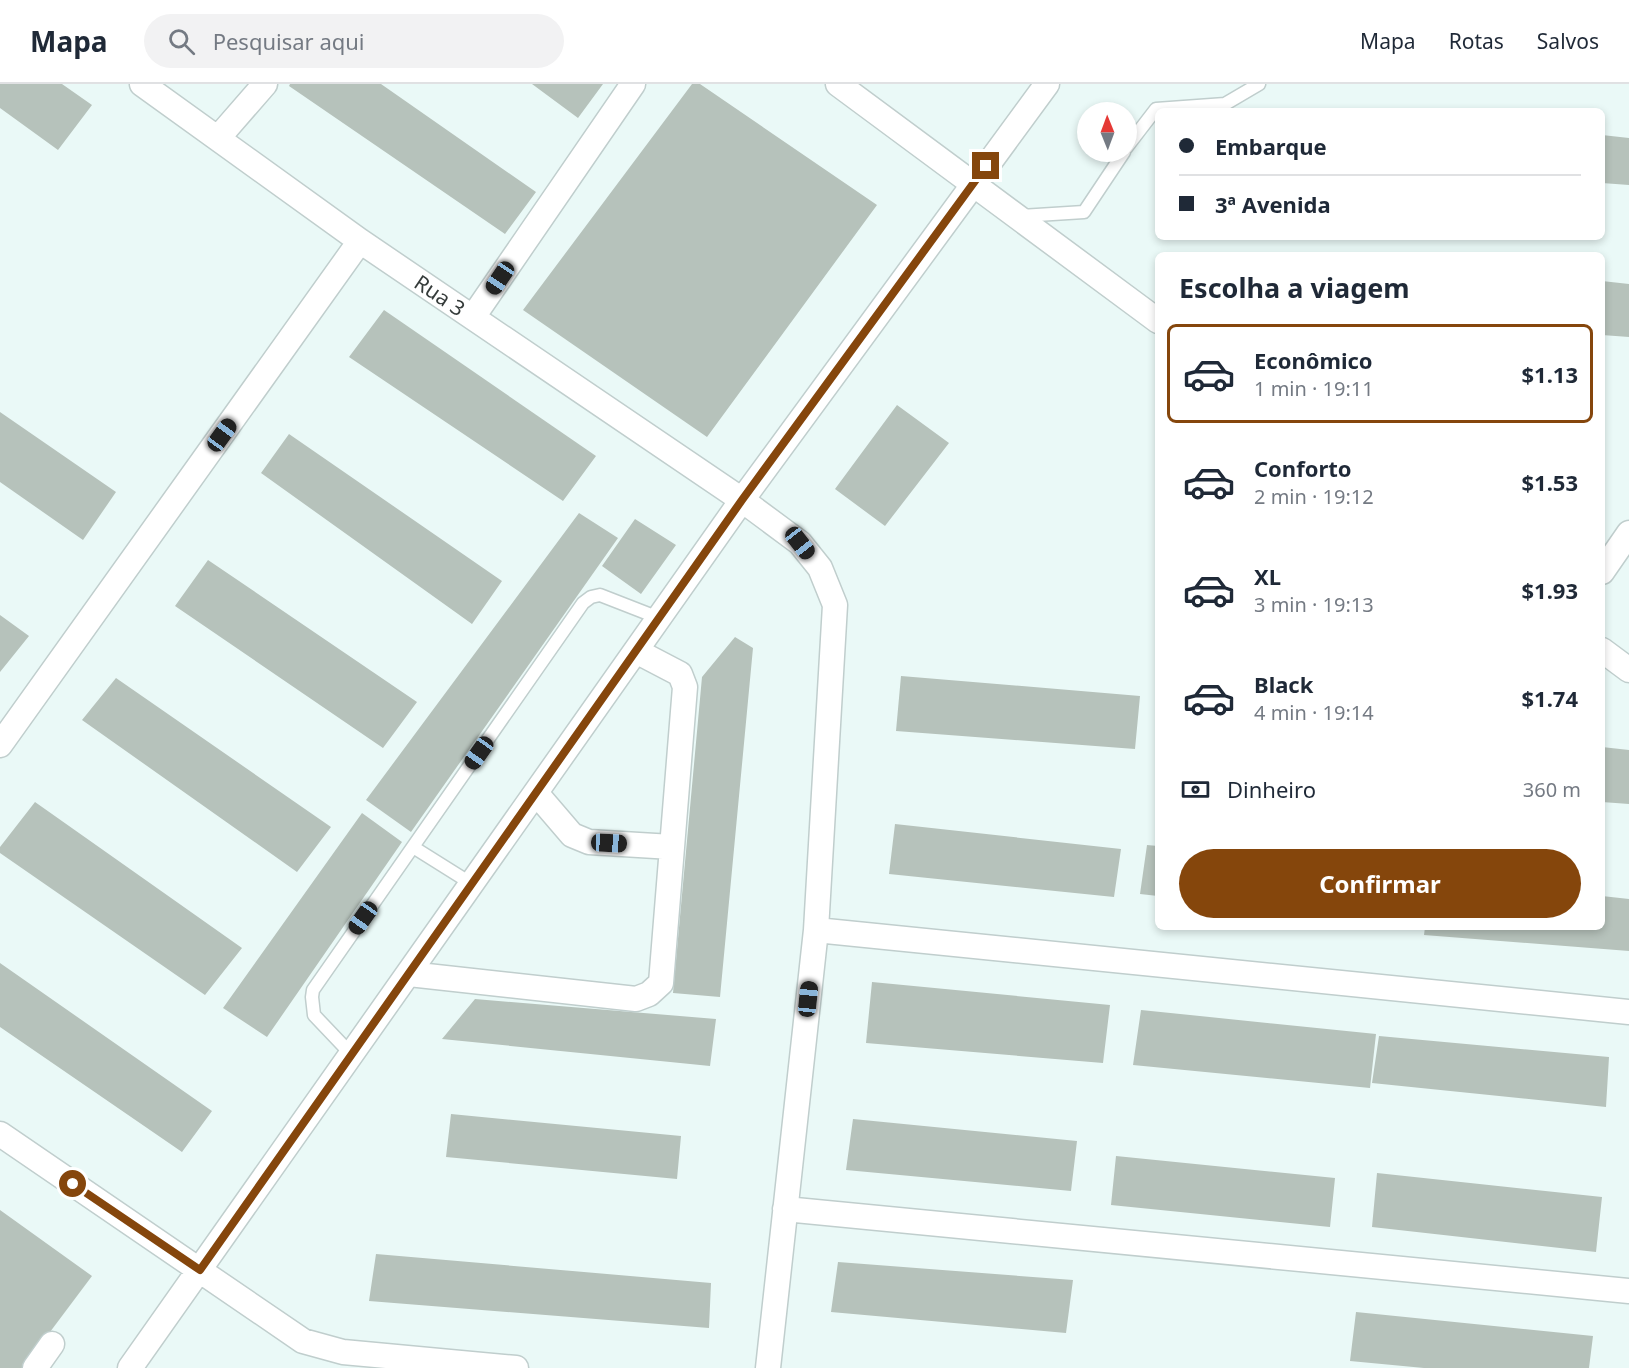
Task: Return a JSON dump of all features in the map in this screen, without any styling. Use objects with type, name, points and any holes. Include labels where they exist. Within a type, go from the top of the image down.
[{"type":"street","name":"Rua 3","points":[[142,84],[360,241],[742,500],[800,543],[820,568],[835,605],[816,930],[768,1368]]},
{"type":"street","points":[[218,138],[265,84]]},
{"type":"street","points":[[473,317],[633,84]]},
{"type":"street","points":[[838,84],[1155,319]]},
{"type":"street","points":[[130,1368],[742,500],[1047,84]]},
{"type":"street","points":[[0,745],[360,241]]},
{"type":"street","points":[[1605,568],[1629,533]]},
{"type":"street","points":[[408,974],[636,999],[649,994],[661,983],[685,687],[680,674],[636,651]]},
{"type":"street","points":[[1605,652],[1629,670]]},
{"type":"street","points":[[536,793],[572,834],[589,842],[672,847]]},
{"type":"street","points":[[816,930],[1629,1012]]},
{"type":"street","points":[[0,1134],[303,1341],[343,1352],[516,1368]]},
{"type":"street","points":[[785,1209],[1629,1291]]},
{"type":"street","points":[[35,1368],[52,1344]]},
{"type":"lane","points":[[1170,108],[1225,104],[1259,84]]},
{"type":"lane","points":[[1137,134],[1155,110]]},
{"type":"lane","points":[[1017,216],[1084,212],[1117,162]]},
{"type":"lane","points":[[352,1055],[314,1015],[313,990],[583,603],[591,597],[600,595],[659,618]]},
{"type":"lane","points":[[413,847],[472,885]]},
{"type":"building","points":[[0,84],[62,84],[92,105],[58,150],[0,108]]},
{"type":"building","points":[[290,84],[381,84],[536,192],[505,234],[289,86]]},
{"type":"building","points":[[532,84],[603,84],[578,118]]},
{"type":"building","points":[[692,84],[700,84],[877,205],[707,437],[523,310]]},
{"type":"building","points":[[1605,135],[1629,138],[1629,185],[1605,183]]},
{"type":"building","points":[[1605,281],[1629,284],[1629,337],[1605,335]]},
{"type":"building","points":[[384,310],[596,456],[563,501],[349,357]]},
{"type":"building","points":[[897,405],[949,443],[885,526],[835,489]]},
{"type":"building","points":[[0,412],[116,492],[83,540],[0,482]]},
{"type":"building","points":[[289,434],[502,581],[472,624],[261,473]]},
{"type":"building","points":[[579,513],[618,538],[411,832],[366,800]]},
{"type":"building","points":[[635,519],[676,545],[641,594],[602,566]]},
{"type":"building","points":[[208,560],[417,702],[383,748],[175,606]]},
{"type":"building","points":[[0,615],[29,636],[0,672]]},
{"type":"building","points":[[735,637],[753,648],[720,997],[673,993],[702,677]]},
{"type":"building","points":[[901,676],[1140,696],[1135,749],[896,731]]},
{"type":"building","points":[[116,678],[331,827],[297,872],[82,720]]},
{"type":"building","points":[[1605,747],[1629,750],[1629,804],[1605,802]]},
{"type":"building","points":[[35,802],[242,948],[205,995],[0,853],[0,847]]},
{"type":"building","points":[[362,813],[402,842],[267,1037],[223,1008]]},
{"type":"building","points":[[895,824],[1121,849],[1114,897],[889,874]]},
{"type":"building","points":[[1147,845],[1155,846],[1155,896],[1140,894]]},
{"type":"building","points":[[1605,896],[1629,899],[1629,951],[1424,935],[1425,930],[1605,930]]},
{"type":"building","points":[[0,963],[212,1111],[182,1152],[0,1027]]},
{"type":"building","points":[[872,982],[1110,1005],[1103,1063],[866,1043]]},
{"type":"building","points":[[475,999],[716,1019],[710,1066],[442,1039]]},
{"type":"building","points":[[1141,1010],[1376,1034],[1370,1088],[1133,1065]]},
{"type":"building","points":[[1379,1036],[1609,1057],[1606,1107],[1372,1083]]},
{"type":"building","points":[[451,1114],[681,1136],[677,1179],[446,1157]]},
{"type":"building","points":[[853,1119],[1077,1141],[1071,1191],[846,1170]]},
{"type":"building","points":[[1116,1156],[1335,1178],[1330,1227],[1111,1205]]},
{"type":"building","points":[[1377,1173],[1602,1197],[1596,1252],[1372,1227]]},
{"type":"building","points":[[0,1210],[92,1276],[23,1368],[0,1368]]},
{"type":"building","points":[[376,1254],[711,1283],[709,1328],[369,1301]]},
{"type":"building","points":[[838,1262],[1073,1280],[1066,1333],[831,1312]]},
{"type":"building","points":[[1356,1312],[1593,1336],[1589,1368],[1424,1368],[1350,1361]]},
{"type":"route","points":[[73,1184],[200,1270],[742,500],[986,166]]}]
